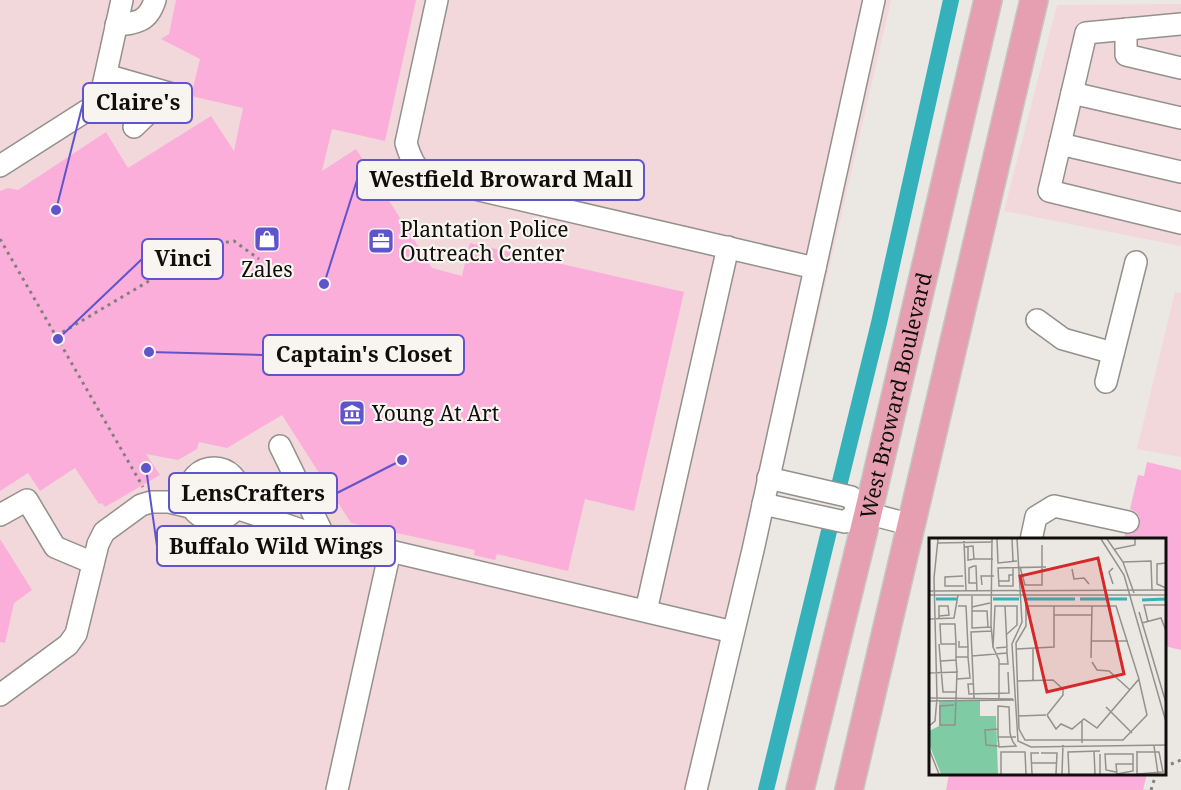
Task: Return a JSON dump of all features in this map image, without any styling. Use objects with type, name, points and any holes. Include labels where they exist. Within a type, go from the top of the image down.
[{"type":"main road","name":"West Broward Boulevard","points":[[800,790],[863,512],[988,0]]},
{"type":"main road","points":[[849,790],[1034,0]]},
{"type":"lane","points":[[0,165],[94,106],[106,75],[122,0]]},
{"type":"lane","points":[[116,25],[136,23],[151,12],[154,0]]},
{"type":"lane","points":[[437,0],[406,143],[410,158],[420,173],[432,178],[815,268]]},
{"type":"lane","points":[[696,790],[763,504],[874,0]]},
{"type":"lane","points":[[1181,24],[1086,33],[1049,191],[1181,223]]},
{"type":"lane","points":[[1126,29],[1126,55],[1181,68]]},
{"type":"lane","points":[[106,75],[169,93],[135,127]]},
{"type":"lane","points":[[1072,93],[1181,118]]},
{"type":"lane","points":[[1060,144],[1181,172]]},
{"type":"lane","points":[[646,611],[728,248]]},
{"type":"lane","points":[[1106,382],[1136,262]]},
{"type":"lane","points":[[1037,320],[1063,339],[1113,353]]},
{"type":"lane","points":[[280,446],[326,538]]},
{"type":"lane","points":[[0,695],[68,645],[76,634],[98,544],[104,532],[141,505],[151,502],[169,502],[190,507],[204,519],[213,520],[230,516],[240,501],[238,483],[234,476],[219,467],[202,470],[190,482],[188,499],[190,507]]},
{"type":"lane","points":[[768,478],[851,497],[863,512],[912,525]]},
{"type":"lane","points":[[0,515],[27,500],[56,547],[93,563]]},
{"type":"lane","points":[[763,504],[845,522],[863,512]]},
{"type":"lane","points":[[1031,538],[1036,517],[1054,506],[1128,522]]},
{"type":"lane","points":[[236,508],[326,538],[733,632]]},
{"type":"lane","points":[[337,790],[390,551]]},
{"type":"path","points":[[0,239],[151,502]]},
{"type":"path","points":[[56,336],[210,245],[234,241],[259,259]]},
{"type":"path","points":[[1166,766],[1181,760]]},
{"type":"path","points":[[1151,790],[1156,775]]},
{"type":"shaded area","points":[[0,0],[891,0],[709,790],[0,790]]},
{"type":"shaded area","points":[[1181,4],[1181,246],[1004,211],[1057,5]]},
{"type":"shaded area","points":[[1175,292],[1181,293],[1181,457],[1137,449]]},
{"type":"building","points":[[176,0],[416,0],[385,141],[332,129],[322,171],[356,149],[432,268],[462,276],[470,243],[684,292],[634,511],[585,499],[568,571],[497,554],[495,560],[474,555],[475,550],[351,523],[282,415],[227,448],[199,442],[197,449],[178,460],[146,454],[160,475],[105,507],[102,503],[99,504],[75,468],[40,491],[28,473],[0,491],[0,191],[8,188],[18,190],[106,132],[128,168],[211,116],[234,151],[243,108],[191,96],[200,59],[161,39],[169,34]]},
{"type":"building","points":[[1147,462],[1181,470],[1181,650],[1166,646],[1166,538],[1124,538],[1125,534],[1132,534],[1140,525],[1140,518],[1130,509],[1138,475],[1144,476]]},
{"type":"building","points":[[0,539],[32,590],[14,603],[5,643],[0,642]]},
{"type":"building","points":[[949,775],[1147,775],[1143,790],[946,790]]},
{"type":"waterway","points":[[839,486],[879,323],[951,0]]},
{"type":"waterway","points":[[766,790],[830,527]]},
{"type":"place","name":"Claire's","points":[[56,210]]},
{"type":"place","name":"Zales","points":[[267,239]]},
{"type":"place","name":"Plantation Police Outreach Center","points":[[381,241]]},
{"type":"place","name":"Westfield Broward Mall","points":[[324,284]]},
{"type":"place","name":"Vinci","points":[[58,339]]},
{"type":"place","name":"Captain's Closet","points":[[149,352]]},
{"type":"place","name":"Young At Art","points":[[352,413]]},
{"type":"place","name":"LensCrafters","points":[[402,460]]},
{"type":"place","name":"Buffalo Wild Wings","points":[[146,468]]}]
